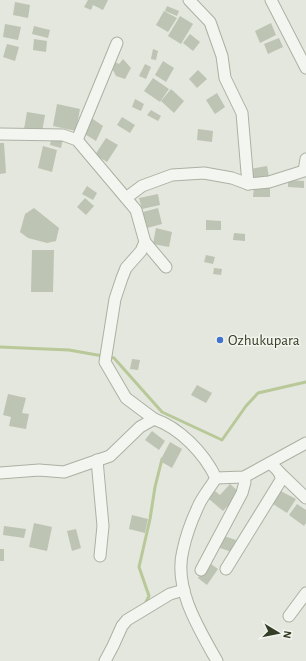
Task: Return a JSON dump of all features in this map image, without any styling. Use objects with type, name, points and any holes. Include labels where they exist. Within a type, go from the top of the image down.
[{"type":"street","points":[[189,0],[210,22],[222,56],[225,78],[242,113],[248,184]]},
{"type":"street","points":[[271,0],[306,68]]},
{"type":"street","points":[[77,140],[117,43]]},
{"type":"street","points":[[0,134],[63,135],[77,140],[136,210],[145,242],[166,268]]},
{"type":"street","points":[[126,198],[142,186],[172,175],[204,173],[232,178],[248,184],[269,182],[304,171],[306,159]]},
{"type":"street","points":[[145,242],[141,251],[126,268],[122,278],[115,299],[105,362],[126,398],[154,419],[163,422],[190,443],[205,460],[216,478]]},
{"type":"street","points":[[0,473],[39,470],[64,472],[110,456],[140,427],[154,419]]},
{"type":"street","points":[[216,478],[244,477],[306,443]]},
{"type":"street","points":[[97,460],[103,526],[100,556]]},
{"type":"street","points":[[270,463],[306,498]]},
{"type":"street","points":[[226,568],[281,480],[279,472]]},
{"type":"street","points":[[201,570],[242,493],[245,482],[244,477]]},
{"type":"street","points":[[216,478],[197,508],[182,550],[181,568],[184,590],[188,601],[202,634],[217,661]]},
{"type":"street","points":[[105,661],[122,626],[127,620],[170,594],[184,590]]},
{"type":"street","points":[[289,616],[306,593]]},
{"type":"building","points":[[88,0],[108,0],[103,10],[93,5],[91,10],[84,7]]},
{"type":"building","points":[[15,2],[30,5],[28,18],[13,15]]},
{"type":"building","points":[[167,6],[179,11],[177,16],[165,11]]},
{"type":"building","points":[[164,11],[177,18],[168,32],[156,25]]},
{"type":"building","points":[[180,16],[193,24],[181,44],[168,36]]},
{"type":"building","points":[[271,23],[276,35],[260,43],[255,31]]},
{"type":"building","points":[[5,24],[21,27],[18,40],[3,37]]},
{"type":"building","points":[[34,26],[50,30],[48,38],[32,34]]},
{"type":"building","points":[[190,34],[200,42],[193,51],[183,43]]},
{"type":"building","points":[[279,38],[283,47],[268,54],[264,44]]},
{"type":"building","points":[[34,39],[47,41],[46,52],[33,50]]},
{"type":"building","points":[[7,44],[19,47],[15,61],[3,57]]},
{"type":"building","points":[[153,49],[158,51],[156,60],[151,59]]},
{"type":"building","points":[[123,59],[131,68],[125,79],[116,76],[112,68],[115,62],[119,64]]},
{"type":"building","points":[[163,61],[174,68],[166,82],[155,75]]},
{"type":"building","points":[[145,64],[151,67],[146,79],[139,76]]},
{"type":"building","points":[[198,70],[207,79],[197,88],[189,79]]},
{"type":"building","points":[[153,78],[169,89],[160,102],[144,91]]},
{"type":"building","points":[[171,89],[184,101],[174,113],[161,101]]},
{"type":"building","points":[[217,93],[225,107],[215,114],[206,100]]},
{"type":"building","points":[[135,99],[144,104],[141,111],[132,107]]},
{"type":"building","points":[[57,104],[80,109],[76,131],[53,126]]},
{"type":"building","points":[[151,110],[161,116],[158,121],[147,115]]},
{"type":"building","points":[[27,112],[45,115],[42,132],[24,129]]},
{"type":"building","points":[[90,117],[103,126],[96,141],[83,133]]},
{"type":"building","points":[[122,117],[135,125],[130,133],[117,125]]},
{"type":"building","points":[[198,129],[213,131],[212,142],[197,140]]},
{"type":"building","points":[[52,136],[63,139],[61,148],[50,145]]},
{"type":"building","points":[[106,138],[118,145],[107,162],[95,155]]},
{"type":"building","points":[[0,143],[4,143],[6,173],[0,174]]},
{"type":"building","points":[[43,146],[57,150],[52,172],[38,168]]},
{"type":"building","points":[[267,166],[269,177],[252,180],[250,169]]},
{"type":"building","points":[[288,180],[304,181],[304,188],[288,187]]},
{"type":"building","points":[[87,186],[97,193],[93,200],[82,194]]},
{"type":"building","points":[[254,187],[270,188],[270,197],[253,197]]},
{"type":"building","points":[[158,194],[160,205],[142,209],[139,198]]},
{"type":"building","points":[[85,198],[94,206],[86,215],[77,207]]},
{"type":"building","points":[[34,208],[59,228],[56,241],[47,243],[28,238],[20,232],[25,214]]},
{"type":"building","points":[[158,208],[162,224],[147,228],[143,212]]},
{"type":"building","points":[[206,220],[221,221],[221,230],[206,230]]},
{"type":"building","points":[[156,228],[172,232],[169,247],[153,244]]},
{"type":"building","points":[[234,233],[245,234],[245,241],[233,240]]},
{"type":"building","points":[[32,250],[54,250],[53,292],[31,292]]},
{"type":"building","points":[[206,255],[215,257],[213,264],[204,262]]},
{"type":"building","points":[[214,268],[222,269],[221,275],[213,274]]},
{"type":"building","points":[[132,359],[140,360],[138,370],[130,369]]},
{"type":"building","points":[[197,385],[212,393],[206,403],[191,395]]},
{"type":"building","points":[[8,394],[26,398],[22,413],[29,414],[26,429],[9,426],[11,417],[3,415]]},
{"type":"building","points":[[152,431],[165,441],[159,450],[145,440]]},
{"type":"building","points":[[170,442],[182,449],[172,468],[160,461]]},
{"type":"building","points":[[230,484],[240,493],[223,511],[209,499],[215,491],[220,495]]},
{"type":"building","points":[[271,486],[296,499],[287,513],[273,504],[268,512],[259,507]]},
{"type":"building","points":[[297,504],[306,510],[306,523],[304,526],[289,515]]},
{"type":"building","points":[[132,515],[148,519],[145,533],[129,529]]},
{"type":"building","points":[[34,523],[52,527],[47,551],[29,547]]},
{"type":"building","points":[[4,526],[26,529],[24,538],[3,535]]},
{"type":"building","points":[[76,529],[81,548],[72,551],[67,531]]},
{"type":"building","points":[[218,534],[236,540],[232,552],[214,546]]},
{"type":"building","points":[[0,549],[4,549],[4,561],[0,561]]},
{"type":"building","points":[[208,562],[218,569],[207,585],[198,578]]},
{"type":"waterway","points":[[0,347],[69,350],[103,356]]},
{"type":"waterway","points":[[109,357],[114,358],[162,412],[222,440],[246,406],[258,393],[306,382]]},
{"type":"waterway","points":[[143,605],[149,596],[139,567],[162,459]]},
{"type":"place","name":"Ozhukupara","points":[[220,340]]}]
